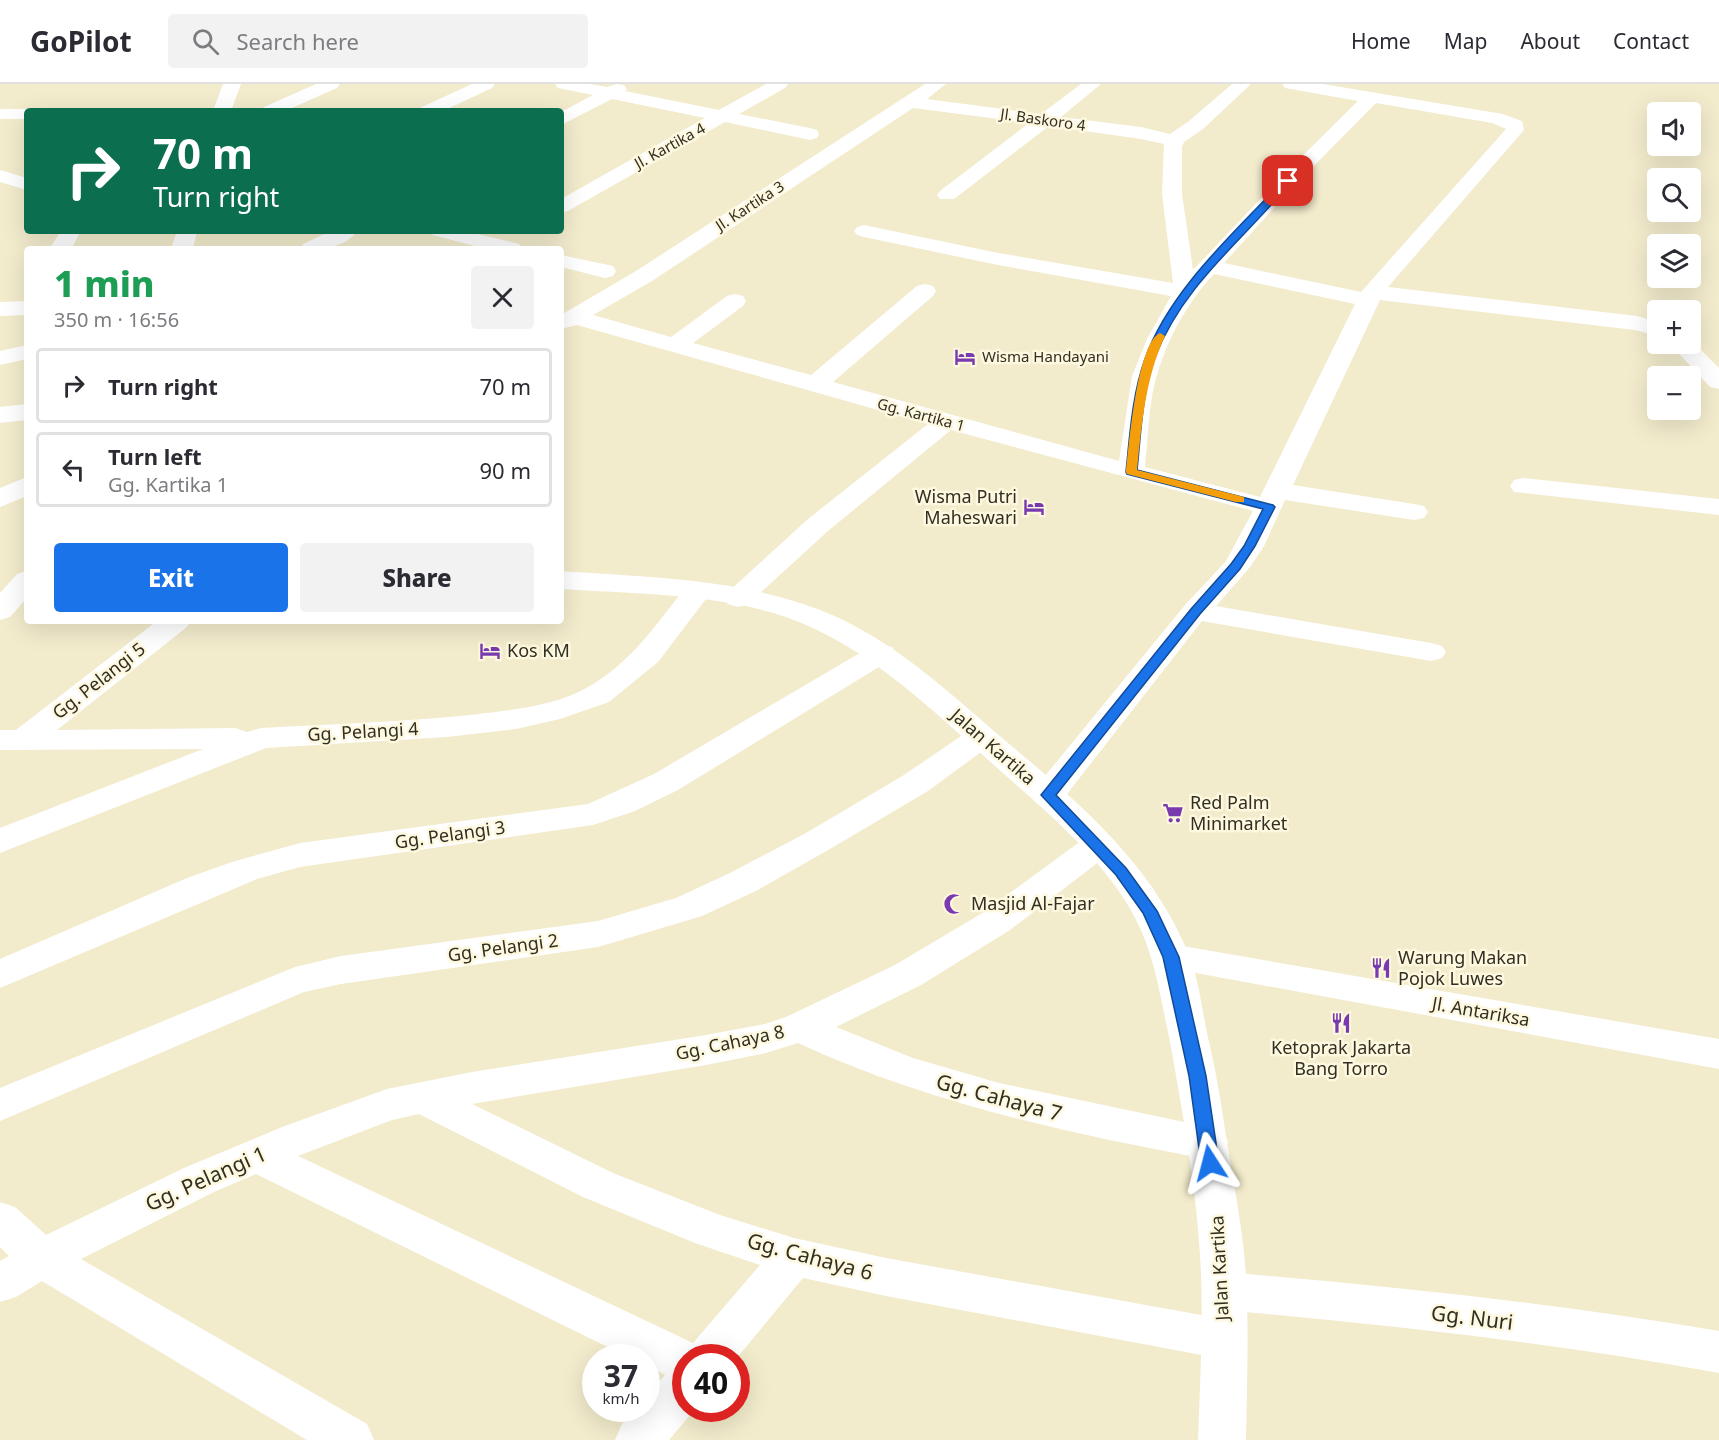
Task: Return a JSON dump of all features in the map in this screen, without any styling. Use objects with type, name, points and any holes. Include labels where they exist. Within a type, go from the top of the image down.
[{"type":"street","points":[[223,108],[232,84]]},
{"type":"street","points":[[277,108],[331,84]]},
{"type":"street","points":[[434,108],[486,84]]},
{"type":"street","points":[[564,84],[810,134]]},
{"type":"street","points":[[564,117],[628,84]]},
{"type":"street","name":"Jl. Kartika 4","points":[[564,205],[779,84]]},
{"type":"street","name":"Jl. Kartika 3","points":[[568,320],[644,276],[937,84]]},
{"type":"street","points":[[947,195],[1092,84]]},
{"type":"street","points":[[1185,292],[1172,194],[1171,171],[1175,141],[1242,84]]},
{"type":"street","points":[[1048,795],[1195,611],[1236,567],[1250,546],[1370,296],[1515,130],[1515,125],[1496,118],[1291,84]]},
{"type":"street","points":[[1131,472],[1144,376],[1159,339],[1185,292],[1288,181],[1372,97]]},
{"type":"street","name":"Jl. Baskoro 4","points":[[910,102],[1148,134],[1175,141]]},
{"type":"street","points":[[0,114],[24,114]]},
{"type":"street","points":[[0,176],[24,183]]},
{"type":"street","points":[[864,231],[993,258],[1185,292]]},
{"type":"street","points":[[317,246],[341,234]]},
{"type":"street","points":[[450,234],[489,246]]},
{"type":"street","points":[[499,246],[514,234]]},
{"type":"street","points":[[564,262],[605,271]]},
{"type":"street","points":[[1208,266],[1370,296],[1647,326]]},
{"type":"street","points":[[814,385],[925,291]]},
{"type":"street","points":[[674,346],[735,301]]},
{"type":"street","points":[[0,309],[24,306]]},
{"type":"street","name":"Gg. Kartika 1","points":[[568,320],[674,346],[1131,472],[1273,499],[1414,512]]},
{"type":"street","points":[[0,358],[24,353]]},
{"type":"street","points":[[1692,354],[1719,382]]},
{"type":"street","points":[[0,415],[24,412]]},
{"type":"street","points":[[738,598],[818,525],[946,422]]},
{"type":"street","points":[[1523,486],[1719,507]]},
{"type":"street","points":[[0,499],[24,487]]},
{"type":"street","name":"Jalan Kartika","points":[[564,580],[738,598],[797,612],[840,630],[880,653],[981,737],[1048,795],[1121,871],[1150,911],[1171,957],[1197,1076],[1221,1235],[1224,1291],[1222,1440]]},
{"type":"street","points":[[0,610],[24,583]]},
{"type":"street","name":"Gg. Pelangi 4","points":[[0,841],[261,738],[457,726],[516,719],[549,712],[598,695],[647,656],[696,592]]},
{"type":"street","points":[[1195,611],[1431,652]]},
{"type":"street","name":"Gg. Pelangi 5","points":[[12,740],[172,624]]},
{"type":"street","name":"Gg. Pelangi 3","points":[[0,974],[200,887],[245,870],[300,855],[593,814],[623,803],[666,782],[880,653]]},
{"type":"street","name":"Gg. Pelangi 2","points":[[0,1105],[295,981],[342,970],[598,934],[689,907],[743,882],[819,841],[916,783],[981,737]]},
{"type":"street","points":[[12,740],[261,738]]},
{"type":"street","name":"Gg. Cahaya 8","points":[[421,1097],[706,1050],[766,1038],[800,1027],[918,969],[997,921],[1097,846]]},
{"type":"street","name":"Jl. Antariksa","points":[[1171,957],[1719,1054]]},
{"type":"street","name":"Gg. Cahaya 7","points":[[800,1027],[842,1048],[974,1094],[1069,1117],[1207,1142]]},
{"type":"street","name":"Gg. Pelangi 1","points":[[0,1283],[41,1258],[130,1212],[343,1121],[387,1105],[421,1097]]},
{"type":"street","name":"Gg. Cahaya 6","points":[[421,1097],[598,1185],[700,1226],[794,1257],[886,1277],[1223,1339]]},
{"type":"street","points":[[257,1156],[672,1355]]},
{"type":"street","points":[[0,1220],[41,1258],[350,1440]]},
{"type":"street","points":[[721,1344],[794,1257]]},
{"type":"street","name":"Gg. Nuri","points":[[1224,1291],[1338,1301],[1646,1339],[1719,1352]]},
{"type":"street","points":[[639,1440],[672,1401]]},
{"type":"slow traffic","points":[[1160,336],[1144,376],[1131,472],[1240,500]]},
{"type":"place","name":"Wisma Handayani","points":[[965,357]]},
{"type":"place","name":"Wisma Putri Maheswari","points":[[1034,507]]},
{"type":"place","name":"Kos KM","points":[[490,651]]},
{"type":"place","name":"Red Palm Minimarket","points":[[1173,813]]},
{"type":"place","name":"Masjid Al-Fajar","points":[[954,904]]},
{"type":"place","name":"Warung Makan Pojok Luwes","points":[[1381,968]]},
{"type":"place","name":"Ketoprak Jakarta Bang Torro","points":[[1341,1023]]},
{"type":"route","points":[[1210,1163],[1197,1076],[1171,957],[1150,911],[1121,871],[1048,795],[1195,611],[1236,567],[1250,546],[1269,507],[1131,472],[1144,376],[1159,339],[1185,292],[1288,181]]}]
